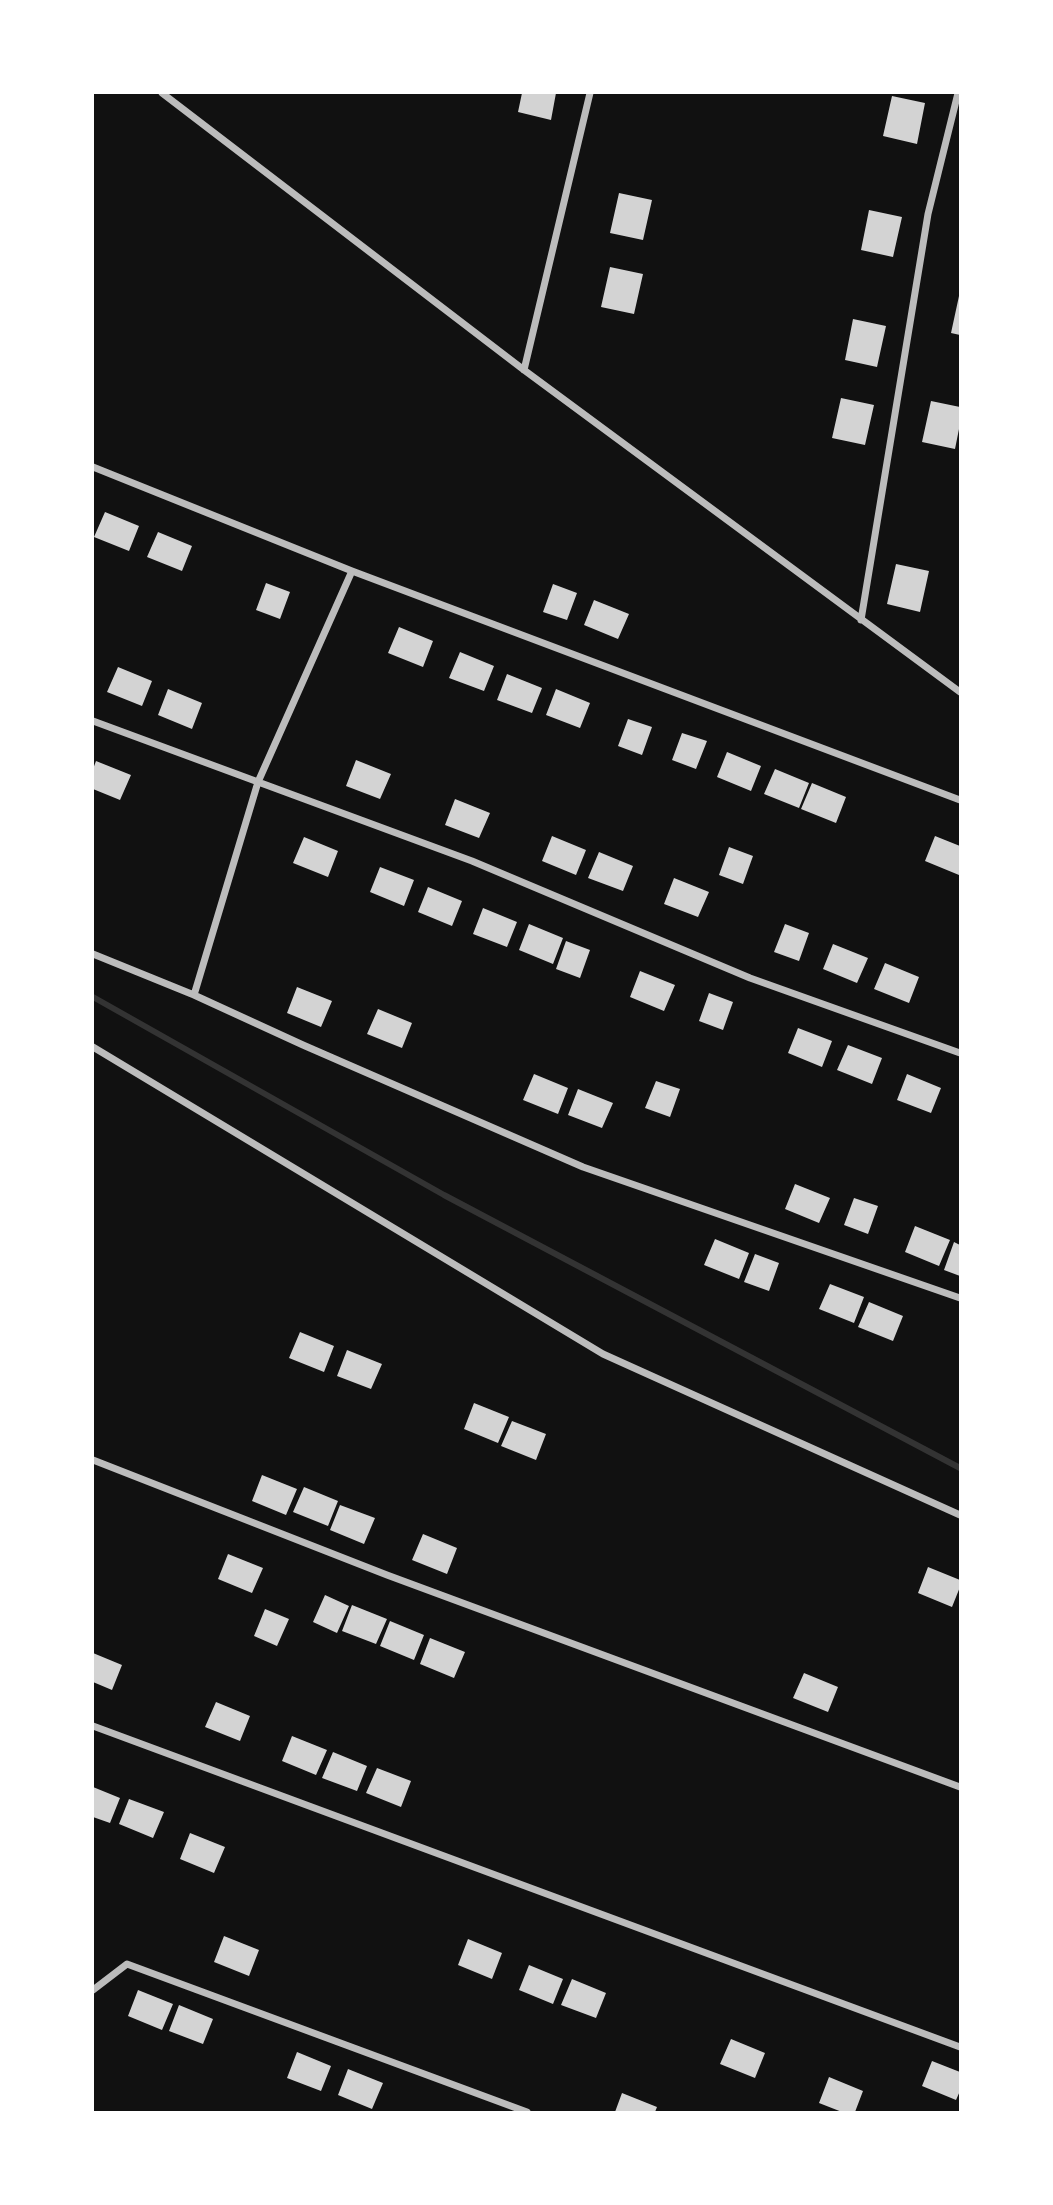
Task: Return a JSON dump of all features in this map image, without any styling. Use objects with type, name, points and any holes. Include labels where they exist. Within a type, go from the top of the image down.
[{"type":"street","points":[[162,93],[523,370],[960,692]]},
{"type":"street","points":[[523,370],[590,93]]},
{"type":"street","points":[[861,620],[928,215],[958,93]]},
{"type":"street","points":[[93,467],[352,570],[960,800]]},
{"type":"street","points":[[194,995],[258,782],[352,570]]},
{"type":"street","points":[[93,720],[472,861],[750,978],[960,1053]]},
{"type":"street","points":[[93,954],[194,995],[583,1167],[960,1298]]},
{"type":"street","points":[[93,1047],[603,1354],[960,1515]]},
{"type":"street","points":[[93,1460],[387,1575],[960,1787]]},
{"type":"street","points":[[93,1726],[960,2047]]},
{"type":"street","points":[[93,1990],[127,1964],[527,2112]]},
{"type":"building","points":[[522,93],[556,93],[551,120],[518,112]]},
{"type":"building","points":[[892,96],[925,103],[917,144],[883,136]]},
{"type":"building","points":[[619,193],[652,200],[643,240],[610,233]]},
{"type":"building","points":[[869,210],[902,217],[893,257],[861,250]]},
{"type":"building","points":[[610,267],[643,274],[634,314],[601,307]]},
{"type":"building","points":[[960,297],[960,335],[951,333]]},
{"type":"building","points":[[853,319],[886,326],[877,367],[845,360]]},
{"type":"building","points":[[841,398],[874,405],[865,445],[832,438]]},
{"type":"building","points":[[931,401],[960,407],[955,449],[922,442]]},
{"type":"building","points":[[105,512],[139,526],[129,551],[94,537]]},
{"type":"building","points":[[158,532],[192,546],[182,571],[147,557]]},
{"type":"building","points":[[896,564],[929,571],[920,612],[887,604]]},
{"type":"building","points":[[266,583],[290,592],[280,619],[256,610]]},
{"type":"building","points":[[553,584],[577,593],[567,620],[543,612]]},
{"type":"building","points":[[594,600],[629,614],[618,639],[584,625]]},
{"type":"building","points":[[399,627],[433,641],[423,667],[388,653]]},
{"type":"building","points":[[460,652],[494,666],[484,691],[449,678]]},
{"type":"building","points":[[118,667],[152,681],[142,706],[107,692]]},
{"type":"building","points":[[507,674],[542,688],[532,713],[497,700]]},
{"type":"building","points":[[168,689],[202,703],[192,729],[158,715]]},
{"type":"building","points":[[556,689],[590,703],[580,728],[546,715]]},
{"type":"building","points":[[628,719],[652,727],[642,755],[618,746]]},
{"type":"building","points":[[682,733],[707,741],[696,769],[672,760]]},
{"type":"building","points":[[727,752],[761,766],[751,791],[717,777]]},
{"type":"building","points":[[356,760],[391,774],[380,799],[346,786]]},
{"type":"building","points":[[96,761],[131,775],[120,800],[93,789],[93,769]]},
{"type":"building","points":[[775,769],[809,783],[799,808],[764,794]]},
{"type":"building","points":[[812,783],[846,797],[836,823],[801,809]]},
{"type":"building","points":[[455,799],[490,813],[479,838],[445,825]]},
{"type":"building","points":[[552,836],[586,850],[576,875],[542,861]]},
{"type":"building","points":[[935,836],[960,846],[959,875],[925,861]]},
{"type":"building","points":[[304,837],[338,851],[328,877],[293,863]]},
{"type":"building","points":[[729,847],[753,856],[743,884],[719,875]]},
{"type":"building","points":[[599,852],[633,866],[623,891],[588,878]]},
{"type":"building","points":[[380,867],[414,880],[404,906],[370,892]]},
{"type":"building","points":[[674,878],[709,892],[698,917],[664,904]]},
{"type":"building","points":[[428,887],[462,901],[452,926],[418,912]]},
{"type":"building","points":[[483,908],[517,922],[507,947],[473,934]]},
{"type":"building","points":[[529,924],[563,938],[553,964],[519,950]]},
{"type":"building","points":[[785,924],[809,933],[799,961],[774,952]]},
{"type":"building","points":[[566,941],[590,950],[580,978],[556,969]]},
{"type":"building","points":[[833,944],[868,958],[857,983],[823,969]]},
{"type":"building","points":[[885,963],[919,977],[909,1003],[874,989]]},
{"type":"building","points":[[640,971],[675,985],[664,1011],[630,997]]},
{"type":"building","points":[[297,987],[332,1001],[321,1027],[287,1013]]},
{"type":"building","points":[[709,993],[733,1002],[723,1030],[699,1021]]},
{"type":"building","points":[[378,1009],[412,1023],[402,1048],[367,1034]]},
{"type":"building","points":[[798,1028],[832,1041],[822,1067],[788,1053]]},
{"type":"building","points":[[848,1045],[882,1058],[872,1084],[837,1070]]},
{"type":"building","points":[[534,1074],[568,1088],[558,1114],[523,1100]]},
{"type":"building","points":[[907,1074],[941,1088],[931,1113],[897,1100]]},
{"type":"building","points":[[656,1081],[680,1089],[670,1117],[645,1108]]},
{"type":"building","points":[[578,1089],[613,1103],[602,1128],[568,1115]]},
{"type":"building","points":[[795,1184],[830,1198],[819,1223],[785,1209]]},
{"type":"building","points":[[854,1198],[878,1206],[868,1234],[844,1225]]},
{"type":"building","points":[[915,1226],[950,1240],[939,1266],[905,1252]]},
{"type":"building","points":[[715,1239],[749,1253],[739,1279],[704,1265]]},
{"type":"building","points":[[954,1242],[960,1245],[960,1276],[944,1270]]},
{"type":"building","points":[[755,1254],[779,1263],[769,1291],[744,1282]]},
{"type":"building","points":[[830,1284],[864,1297],[854,1323],[819,1309]]},
{"type":"building","points":[[869,1302],[903,1316],[893,1341],[858,1327]]},
{"type":"building","points":[[300,1332],[334,1346],[324,1372],[289,1358]]},
{"type":"building","points":[[347,1350],[382,1364],[371,1389],[337,1376]]},
{"type":"building","points":[[474,1403],[509,1417],[498,1443],[464,1429]]},
{"type":"building","points":[[512,1421],[546,1434],[536,1460],[501,1446]]},
{"type":"building","points":[[262,1475],[297,1489],[286,1515],[252,1501]]},
{"type":"building","points":[[304,1487],[338,1501],[328,1526],[293,1512]]},
{"type":"building","points":[[340,1505],[375,1518],[364,1544],[330,1530]]},
{"type":"building","points":[[423,1534],[457,1548],[447,1574],[412,1560]]},
{"type":"building","points":[[228,1554],[263,1568],[252,1593],[218,1579]]},
{"type":"building","points":[[928,1567],[960,1580],[952,1607],[918,1593]]},
{"type":"building","points":[[325,1595],[349,1606],[337,1633],[313,1622]]},
{"type":"building","points":[[352,1605],[387,1619],[376,1644],[342,1631]]},
{"type":"building","points":[[265,1609],[289,1619],[277,1646],[254,1636]]},
{"type":"building","points":[[390,1621],[424,1635],[414,1660],[380,1646]]},
{"type":"building","points":[[430,1638],[465,1652],[454,1678],[420,1664]]},
{"type":"building","points":[[93,1653],[122,1665],[112,1690],[93,1682]]},
{"type":"building","points":[[804,1673],[838,1687],[828,1712],[793,1698]]},
{"type":"building","points":[[216,1702],[250,1716],[240,1741],[205,1727]]},
{"type":"building","points":[[292,1736],[327,1750],[316,1775],[282,1761]]},
{"type":"building","points":[[333,1752],[367,1766],[357,1791],[322,1778]]},
{"type":"building","points":[[377,1768],[411,1781],[401,1807],[366,1793]]},
{"type":"building","points":[[93,1787],[120,1798],[110,1823],[93,1817]]},
{"type":"building","points":[[129,1799],[164,1812],[153,1838],[119,1824]]},
{"type":"building","points":[[190,1833],[225,1847],[214,1873],[180,1859]]},
{"type":"building","points":[[224,1936],[259,1950],[249,1976],[214,1962]]},
{"type":"building","points":[[468,1939],[502,1953],[492,1979],[458,1965]]},
{"type":"building","points":[[529,1965],[563,1979],[553,2004],[519,1990]]},
{"type":"building","points":[[572,1979],[606,1993],[596,2018],[561,2005]]},
{"type":"building","points":[[138,1990],[173,2004],[162,2030],[128,2016]]},
{"type":"building","points":[[179,2005],[213,2019],[203,2044],[169,2031]]},
{"type":"building","points":[[731,2039],[765,2053],[755,2078],[720,2064]]},
{"type":"building","points":[[297,2052],[331,2066],[321,2091],[287,2078]]},
{"type":"building","points":[[932,2061],[960,2072],[960,2091],[956,2100],[922,2086]]},
{"type":"building","points":[[348,2069],[383,2083],[372,2109],[338,2095]]},
{"type":"building","points":[[829,2077],[863,2091],[855,2112],[842,2112],[819,2103]]},
{"type":"building","points":[[622,2093],[657,2107],[655,2112],[615,2112]]},
{"type":"waterway","points":[[93,997],[444,1195],[960,1468]]}]
